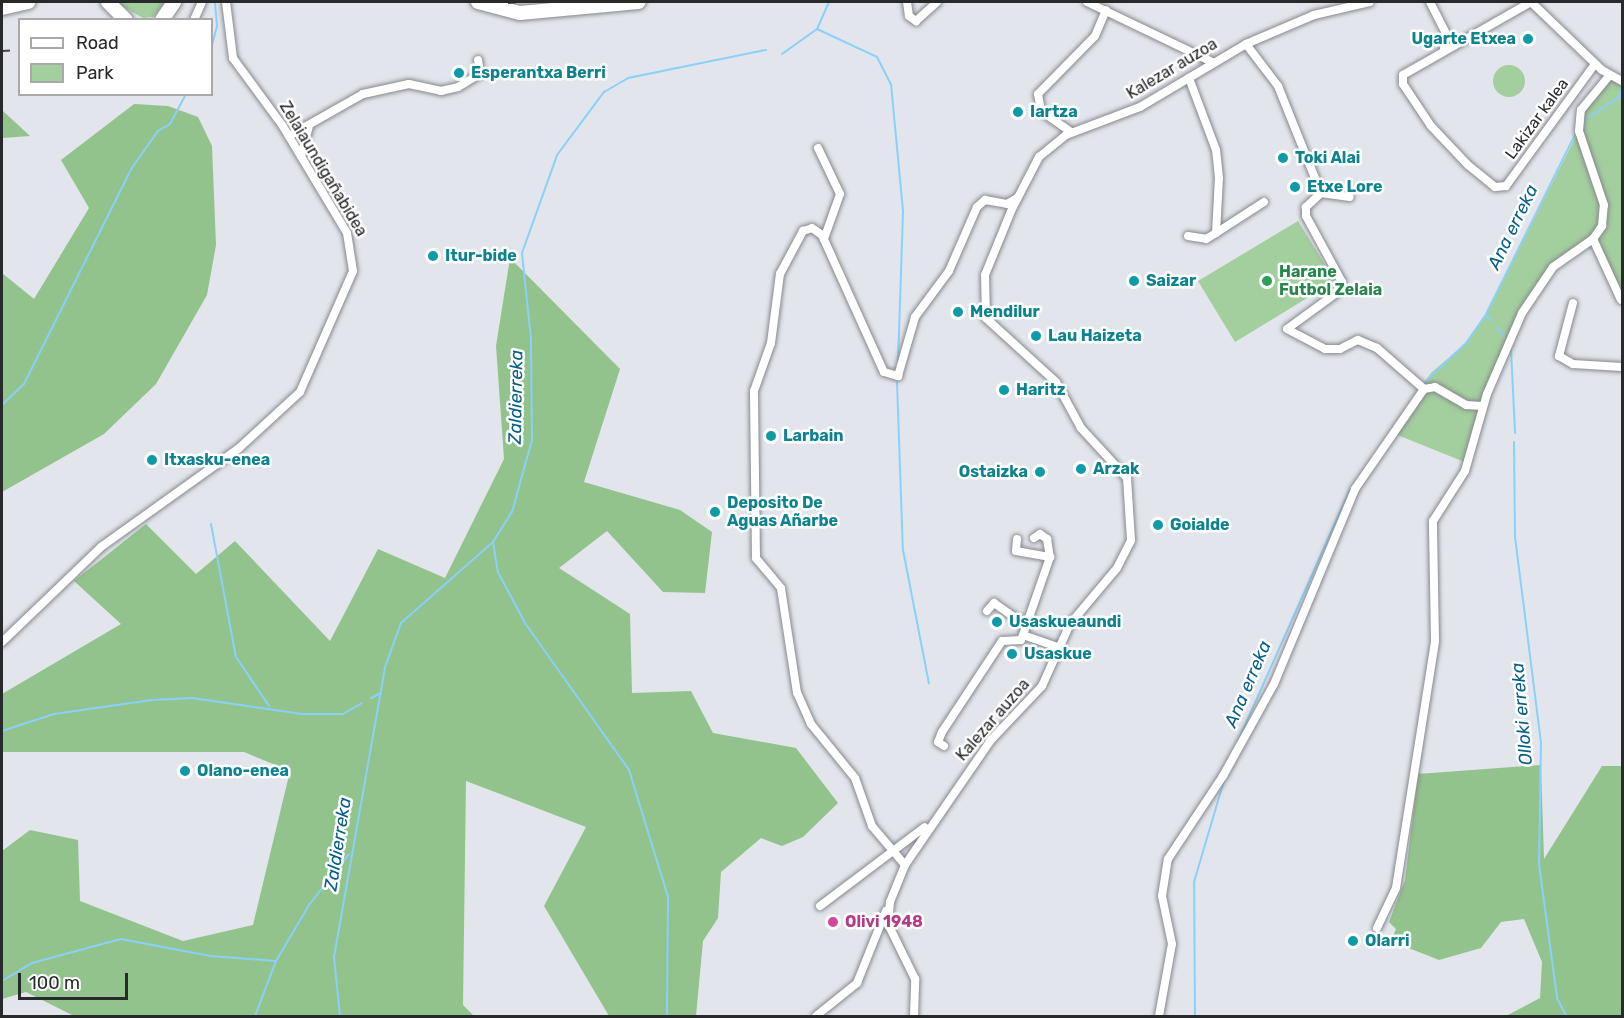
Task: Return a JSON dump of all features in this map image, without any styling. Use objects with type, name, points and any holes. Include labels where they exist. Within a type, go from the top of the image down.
[{"type":"highway","points":[[2,7],[6,2]]},
{"type":"highway","points":[[2,7],[28,2]]},
{"type":"highway","points":[[108,2],[124,18]]},
{"type":"highway","points":[[166,18],[174,2]]},
{"type":"highway","points":[[478,2],[525,13],[638,2]]},
{"type":"street","points":[[195,18],[202,2]]},
{"type":"street","name":"Zelaiaundigañabidea","points":[[2,642],[101,547],[238,449],[300,392],[355,260],[347,233],[289,136],[232,58],[226,2]]},
{"type":"street","points":[[907,2],[909,16],[916,21],[937,2]]},
{"type":"street","points":[[1087,2],[1212,62]]},
{"type":"street","name":"Kalezar auzoa","points":[[914,1017],[915,979],[890,934],[890,902],[905,865],[928,826],[991,740],[1042,686],[1078,613],[1125,557],[1133,506],[1127,478],[1081,428],[1056,382],[986,318],[985,276],[1017,198],[1039,157],[1071,132],[1128,113],[1246,44],[1314,15],[1370,2]]},
{"type":"street","points":[[1430,2],[1446,34],[1444,48]]},
{"type":"street","points":[[1444,48],[1531,2],[1595,64],[1609,76],[1622,81]]},
{"type":"street","points":[[1071,132],[1041,111],[1038,94],[1095,36],[1106,10]]},
{"type":"street","points":[[1446,34],[1459,40]]},
{"type":"street","points":[[1246,44],[1278,86],[1321,193]]},
{"type":"street","name":"Lakizar kalea","points":[[1444,48],[1406,71],[1403,84],[1431,126],[1469,166],[1500,188],[1595,64]]},
{"type":"street","points":[[289,136],[309,127],[363,94],[409,84],[441,91],[458,87],[480,74],[478,60]]},
{"type":"street","points":[[1377,928],[1396,888],[1435,641],[1433,521],[1460,485],[1483,406],[1535,290],[1564,255],[1593,239],[1602,226],[1604,205],[1579,131],[1581,110],[1609,76]]},
{"type":"street","points":[[1189,78],[1216,150],[1216,233]]},
{"type":"street","points":[[301,156],[309,127]]},
{"type":"street","points":[[818,148],[840,194],[824,239]]},
{"type":"street","points":[[1321,193],[1350,197]]},
{"type":"street","points":[[1321,193],[1306,207],[1306,216],[1342,282],[1335,294],[1287,329],[1325,349],[1340,349],[1358,340],[1377,348],[1424,389]]},
{"type":"street","points":[[905,865],[872,826],[855,778],[803,710],[781,588],[756,558],[754,392],[771,343],[785,258],[803,231],[812,228],[824,239],[884,372],[898,376],[915,316],[949,271],[977,207],[985,200],[1006,204],[1017,198]]},
{"type":"street","points":[[1188,236],[1206,239],[1264,202]]},
{"type":"street","points":[[1593,239],[1621,300]]},
{"type":"street","points":[[1573,303],[1559,356],[1573,364],[1623,367]]},
{"type":"street","points":[[1160,1017],[1172,944],[1163,876],[1180,838],[1223,776],[1288,656],[1346,506],[1424,389],[1435,387],[1466,405],[1483,406]]},
{"type":"street","points":[[944,746],[938,742],[942,732],[1002,641],[1021,640],[1050,557],[1047,539],[1040,534],[1034,538]]},
{"type":"street","points":[[1017,540],[1016,551],[1050,557]]},
{"type":"street","points":[[987,611],[994,603],[1025,630],[1060,648]]},
{"type":"street","points":[[820,906],[928,826]]},
{"type":"street","points":[[816,1017],[844,998],[864,974],[890,902]]},
{"type":"green space","points":[[115,2],[165,2],[153,17],[143,18]]},
{"type":"green space","points":[[1509,65],[1520,70],[1525,81],[1520,92],[1509,97],[1498,92],[1493,81],[1498,70]]},
{"type":"green space","points":[[1607,78],[1622,83],[1622,297],[1593,240],[1564,256],[1511,333],[1467,463],[1390,432],[1431,373],[1466,343],[1486,314],[1580,128],[1581,110]]},
{"type":"green space","points":[[134,104],[168,106],[198,117],[212,146],[216,245],[207,295],[156,384],[104,434],[2,492],[2,273],[34,299],[89,208],[61,160]]},
{"type":"green space","points":[[3,111],[30,136],[2,138]]},
{"type":"green space","name":"Harane Futbol Zelaia","points":[[1298,221],[1335,281],[1235,342],[1198,281]]},
{"type":"green space","points":[[510,258],[620,369],[584,482],[680,510],[712,532],[705,593],[663,592],[607,531],[559,568],[630,614],[632,693],[691,691],[713,733],[796,748],[838,803],[803,837],[782,846],[761,838],[721,872],[718,918],[703,941],[696,1016],[609,1016],[544,906],[586,827],[466,781],[463,1005],[474,1016],[74,1016],[26,992],[2,999],[2,851],[30,830],[78,840],[80,901],[183,941],[253,925],[290,771],[244,752],[2,752],[2,694],[121,624],[74,581],[146,524],[196,574],[235,541],[330,641],[378,549],[445,578],[504,459],[496,346]]},
{"type":"green space","points":[[1541,765],[1544,859],[1602,766],[1622,766],[1622,1016],[1506,1016],[1540,998],[1542,962],[1524,919],[1501,922],[1481,948],[1439,960],[1391,941],[1396,929],[1389,922],[1405,880],[1418,774]]},
{"type":"waterway","points":[[213,41],[217,26],[215,2]]},
{"type":"waterway","points":[[782,54],[817,29],[829,2]]},
{"type":"waterway","points":[[817,29],[877,57],[891,84],[903,212],[898,364]]},
{"type":"waterway","name":"Zaldierreka","points":[[340,1016],[334,957],[385,667],[401,623],[493,542],[512,512],[532,440],[531,339],[522,253],[557,155],[604,92],[628,78],[766,50]]},
{"type":"waterway","name":"Ana erreka","points":[[1584,120],[1620,97],[1622,86]]},
{"type":"waterway","points":[[2,405],[24,384],[131,169],[158,131],[170,124],[185,96]]},
{"type":"waterway","name":"Ana erreka","points":[[1425,382],[1466,343],[1486,314],[1576,133]]},
{"type":"waterway","name":"Olloki erreka","points":[[1486,315],[1492,321]]},
{"type":"waterway","name":"Olloki erreka","points":[[1497,327],[1504,336]]},
{"type":"waterway","name":"Olloki erreka","points":[[1511,350],[1515,433]]},
{"type":"waterway","points":[[897,382],[903,550],[929,684]]},
{"type":"waterway","name":"Olloki erreka","points":[[1514,442],[1515,537],[1541,742],[1539,864],[1557,998],[1566,1016]]},
{"type":"waterway","name":"Ana erreka","points":[[1238,741],[1350,490]]},
{"type":"waterway","points":[[211,524],[236,657],[269,706]]},
{"type":"waterway","points":[[493,542],[498,572],[525,623],[629,770],[668,897],[667,1016]]},
{"type":"waterway","name":"Zaldierreka","points":[[371,698],[381,693]]},
{"type":"waterway","points":[[2,731],[54,714],[152,700],[192,698],[302,714],[343,714],[362,703]]},
{"type":"waterway","name":"Ana erreka","points":[[1195,1016],[1194,882],[1224,781]]},
{"type":"waterway","points":[[255,1016],[276,961],[309,905],[349,854]]},
{"type":"waterway","points":[[2,981],[32,963],[121,939],[210,956],[276,961]]},
{"type":"railway","points":[[508,3],[521,2]]},
{"type":"railway","points":[[2,51],[18,50]]},
{"type":"place","name":"Ugarte Etxea","points":[[1528,39]]},
{"type":"place","name":"Esperantxa Berri","points":[[459,73]]},
{"type":"place","name":"Iartza","points":[[1018,112]]},
{"type":"place","name":"Toki Alai","points":[[1283,158]]},
{"type":"place","name":"Etxe Lore","points":[[1295,187]]},
{"type":"place","name":"Itur-bide","points":[[433,256]]},
{"type":"place","name":"Saizar","points":[[1134,281]]},
{"type":"place","name":"Harane Futbol Zelaia","points":[[1267,281]]},
{"type":"place","name":"Mendilur","points":[[958,312]]},
{"type":"place","name":"Lau Haizeta","points":[[1036,336]]},
{"type":"place","name":"Haritz","points":[[1004,390]]},
{"type":"place","name":"Larbain","points":[[771,436]]},
{"type":"place","name":"Itxasku-enea","points":[[152,460]]},
{"type":"place","name":"Arzak","points":[[1081,469]]},
{"type":"place","name":"Ostaizka","points":[[1040,472]]},
{"type":"place","name":"Deposito De Aguas Añarbe","points":[[715,512]]},
{"type":"place","name":"Goialde","points":[[1158,525]]},
{"type":"place","name":"Usaskueaundi","points":[[997,622]]},
{"type":"place","name":"Usaskue","points":[[1012,654]]},
{"type":"place","name":"Olano-enea","points":[[185,771]]},
{"type":"place","name":"Olivi 1948","points":[[833,922]]},
{"type":"place","name":"Olarri","points":[[1353,941]]}]
